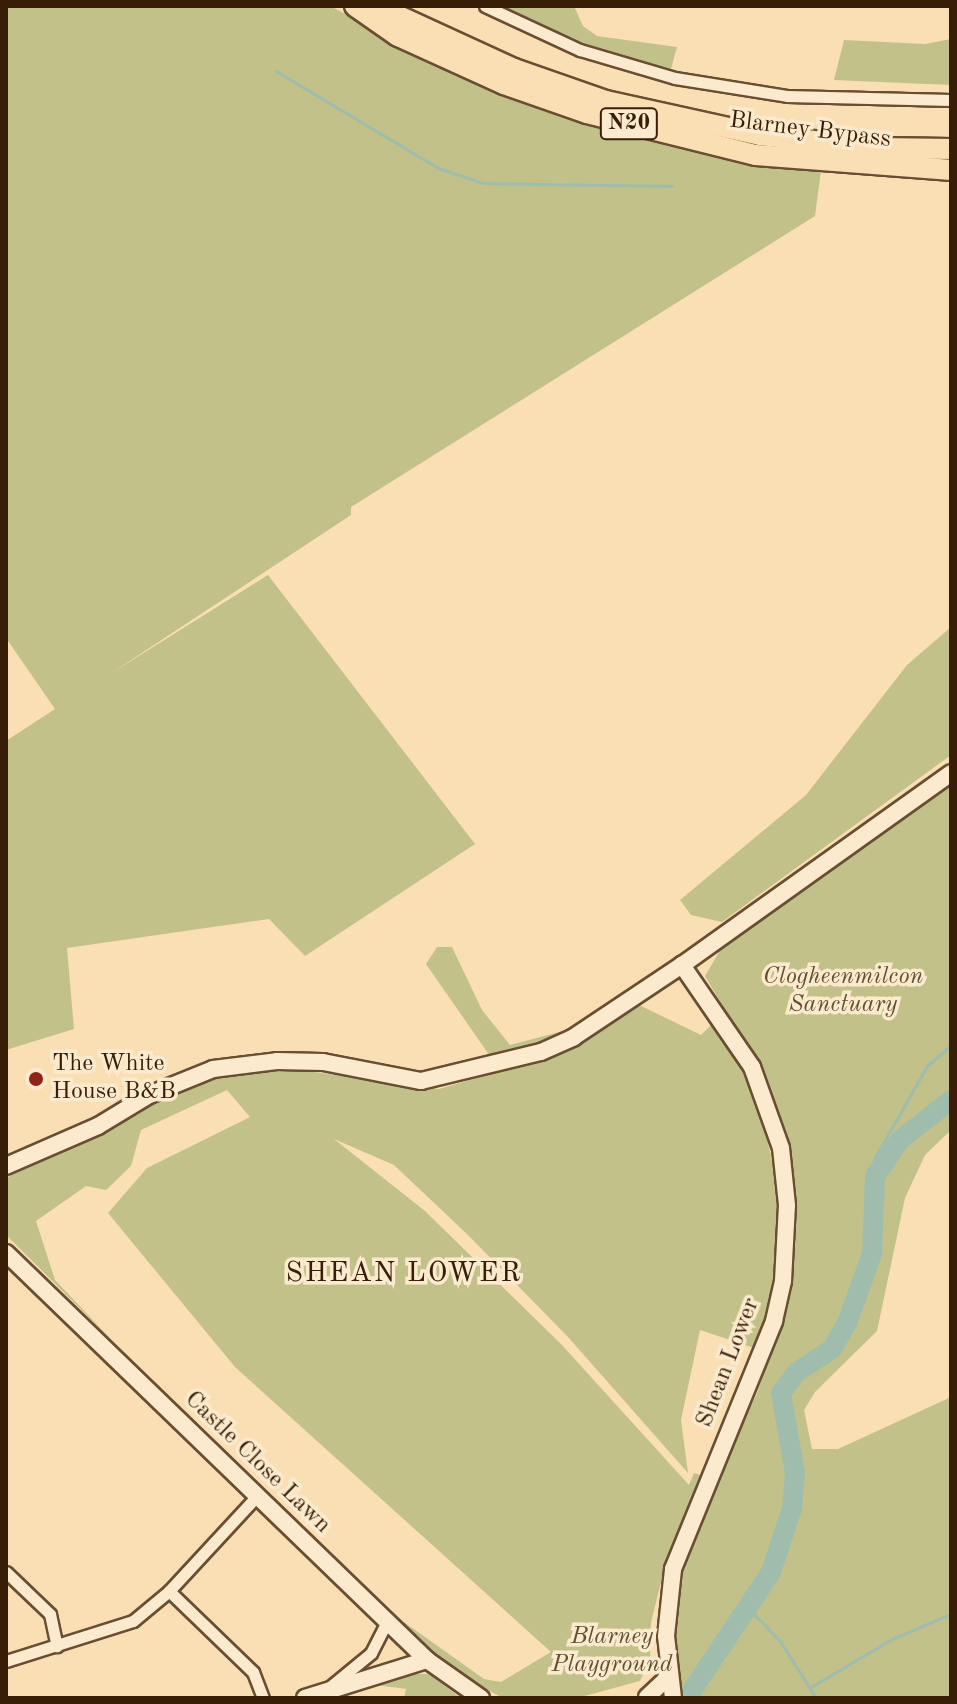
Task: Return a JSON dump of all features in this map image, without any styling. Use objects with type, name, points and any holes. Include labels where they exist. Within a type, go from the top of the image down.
[{"type":"highway","name":"Blarney Bypass","points":[[355,6],[398,36],[504,84],[587,113],[756,155],[951,170]]},
{"type":"highway","name":"Blarney Bypass","points":[[377,6],[514,69],[606,101],[760,135],[880,148],[951,149]]},
{"type":"street","points":[[485,6],[580,50],[675,78],[787,96],[951,100]]},
{"type":"street","points":[[6,1166],[98,1126],[182,1079],[213,1069],[311,1062],[421,1081],[493,1067],[574,1037],[682,965],[951,773]]},
{"type":"street","name":"Shean Lower","points":[[672,1695],[668,1669],[667,1604],[673,1569],[774,1321],[787,1245],[781,1148],[762,1091],[740,1045],[682,965]]},
{"type":"street","name":"Castle Close Lawn","points":[[6,1253],[427,1660],[481,1698]]},
{"type":"street","points":[[6,1661],[133,1621],[169,1591],[256,1497]]},
{"type":"street","points":[[6,1572],[50,1614],[57,1646]]},
{"type":"street","points":[[169,1591],[253,1672],[263,1698]]},
{"type":"street","points":[[313,1696],[371,1653],[387,1622]]},
{"type":"street","points":[[313,1696],[427,1660]]},
{"type":"street","points":[[644,1697],[666,1679],[668,1669]]},
{"type":"street","points":[[644,1697],[672,1695]]},
{"type":"green space","points":[[6,6],[330,6],[426,56],[762,164],[821,171],[815,216],[351,507],[351,515],[110,674],[268,575],[475,844],[305,956],[269,919],[67,948],[74,1029],[6,1050],[6,741],[55,709],[6,638]]},
{"type":"green space","points":[[497,6],[574,6],[583,26],[597,36],[677,47],[671,69],[596,48]]},
{"type":"green space","points":[[951,39],[951,85],[834,80],[844,40],[925,44]]},
{"type":"green space","points":[[951,627],[951,755],[722,922],[691,915],[680,900],[806,795],[907,665]]},
{"type":"green space","name":"Clogheenmilcon Sanctuary","points":[[951,782],[951,1130],[925,1155],[905,1198],[877,1331],[815,1392],[804,1410],[812,1449],[838,1449],[951,1397],[951,1698],[692,1698],[677,1684],[671,1637],[675,1593],[699,1519],[757,1393],[791,1293],[796,1221],[789,1151],[768,1083],[705,976],[725,942]]},
{"type":"green space","points":[[437,947],[452,947],[482,1010],[510,1045],[582,1026],[564,1038],[492,1059],[426,964]]},
{"type":"green space","name":"Blarney Playground","points":[[639,1005],[701,1035],[712,1024],[728,1042],[760,1110],[775,1173],[779,1241],[767,1316],[754,1348],[700,1330],[681,1420],[688,1473],[568,1337],[394,1165],[334,1139],[425,1211],[561,1344],[689,1485],[694,1473],[700,1475],[666,1561],[651,1623],[650,1659],[640,1681],[577,1698],[499,1696],[445,1666],[373,1600],[484,1679],[501,1682],[551,1652],[235,1367],[108,1213],[147,1168],[250,1117],[227,1090],[141,1130],[131,1166],[106,1190],[86,1186],[36,1221],[55,1280],[111,1339],[6,1235],[6,1178],[200,1078],[278,1067],[439,1089],[532,1062],[590,1036]]},
{"type":"green space","points":[[407,1674],[429,1674],[458,1696],[404,1698],[406,1689],[376,1685]]},
{"type":"waterway","points":[[276,71],[438,168],[483,183],[672,186]]},
{"type":"waterway","points":[[875,1176],[874,1159],[927,1066],[951,1045]]},
{"type":"waterway","points":[[687,1698],[771,1572],[792,1508],[795,1473],[781,1393],[797,1372],[832,1349],[847,1323],[872,1254],[875,1176],[900,1140],[951,1100]]},
{"type":"waterway","points":[[750,1610],[780,1641],[816,1698]]},
{"type":"waterway","points":[[811,1687],[892,1639],[951,1614]]},
{"type":"place","name":"The White House B&B","points":[[36,1079]]},
{"type":"district","name":"SHEAN LOWER","points":[[404,1274]]}]
